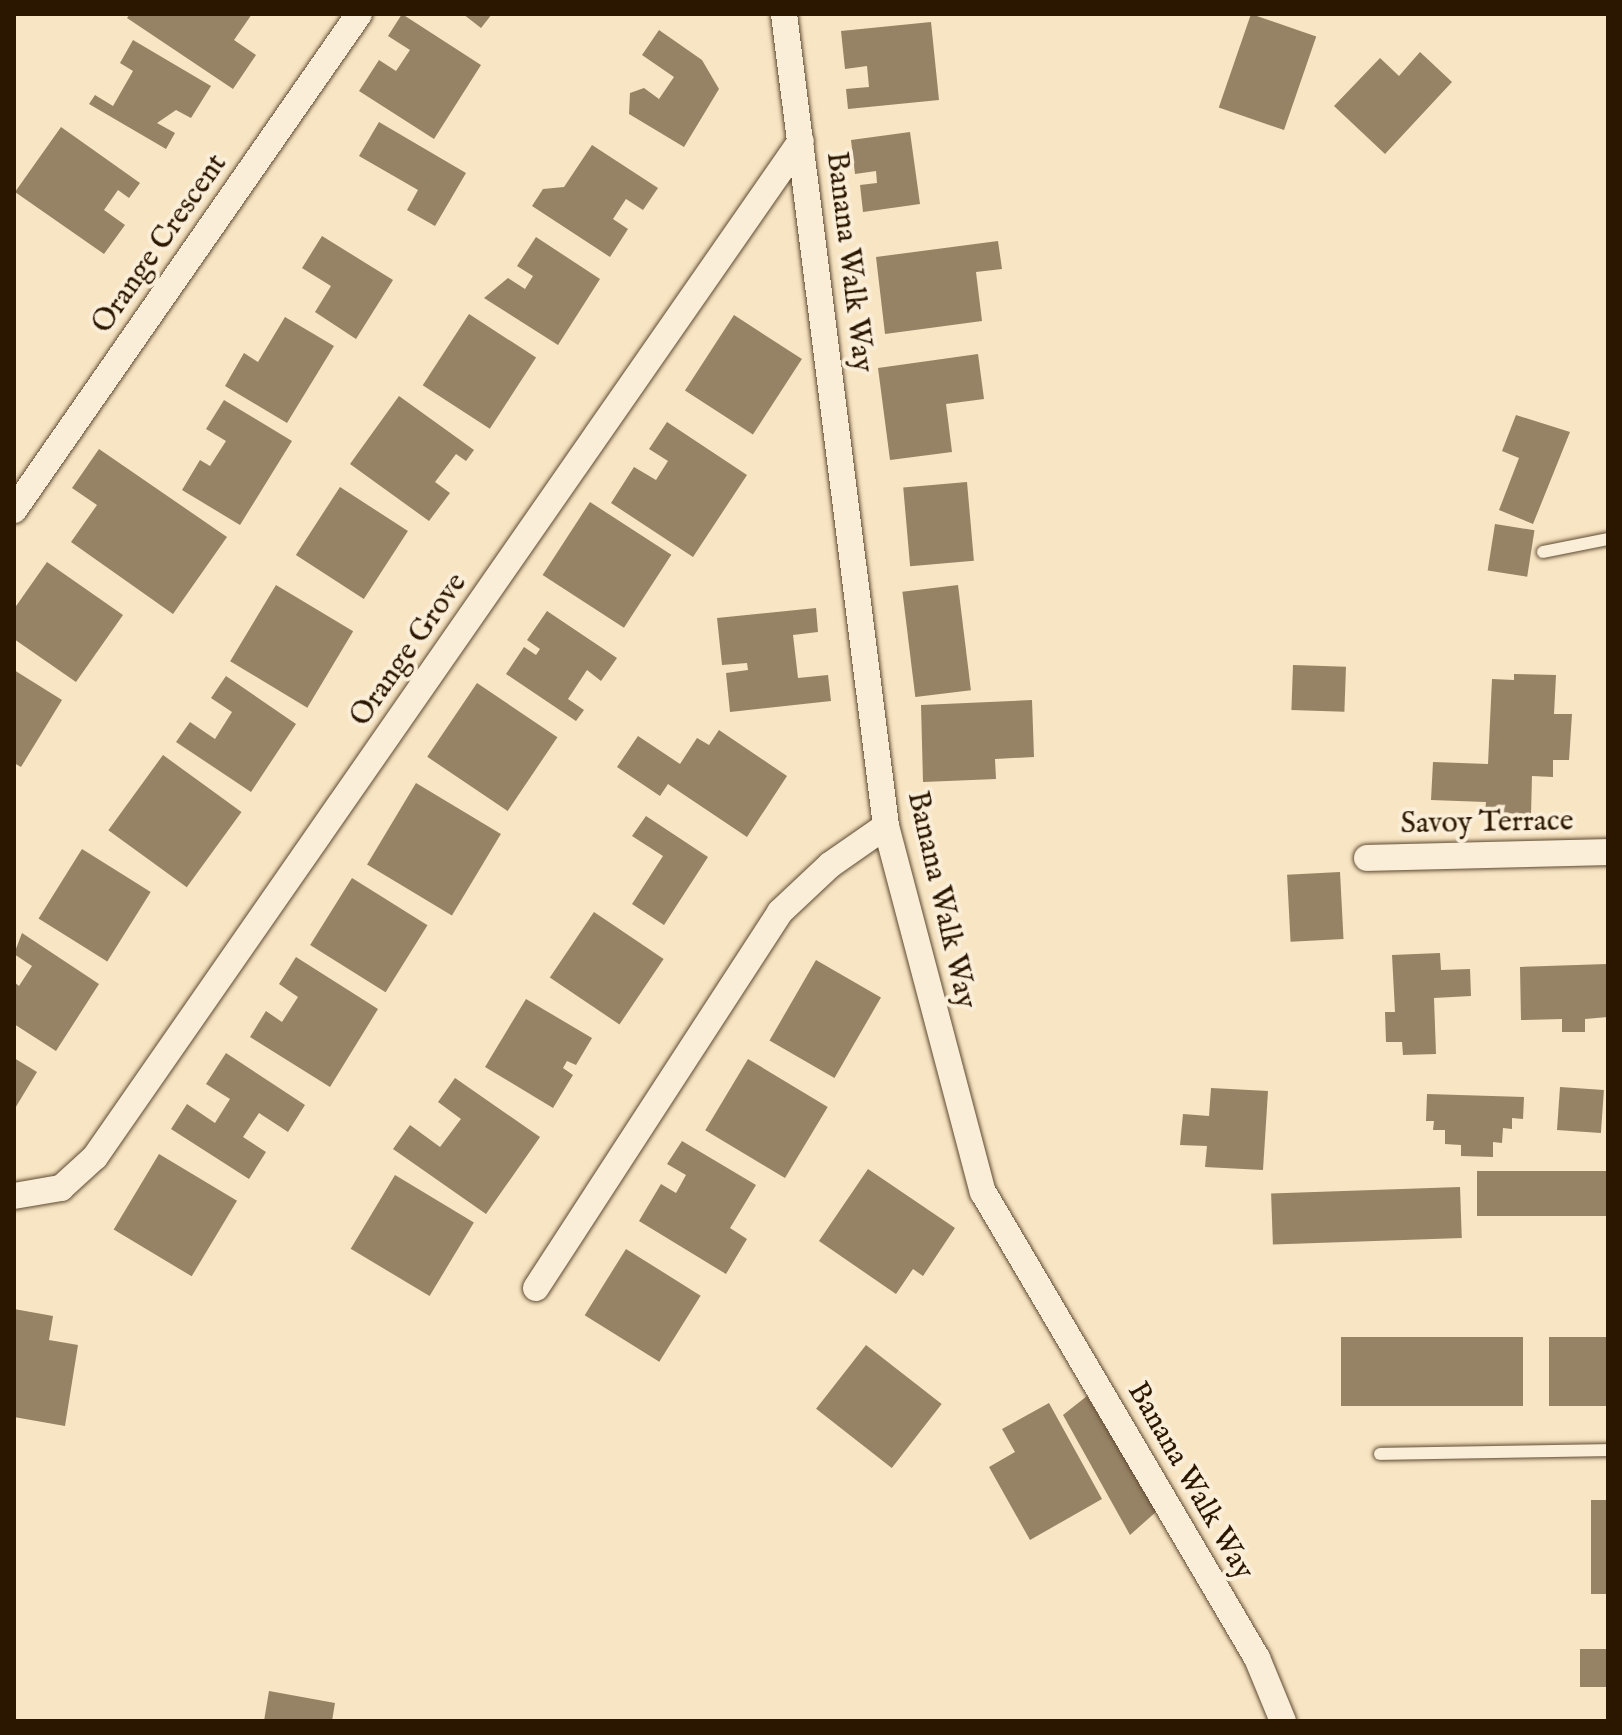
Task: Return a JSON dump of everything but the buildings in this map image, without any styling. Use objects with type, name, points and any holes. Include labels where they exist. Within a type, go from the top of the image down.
[{"type":"street","name":"Orange Crescent","points":[[14,510],[359,14]]},
{"type":"street","name":"Banana Walk Way","points":[[784,14],[886,826],[983,1192],[1257,1658],[1283,1721]]},
{"type":"street","name":"Orange Grove","points":[[14,1196],[61,1188],[95,1157],[801,141]]},
{"type":"street","points":[[536,1288],[780,912],[830,865],[886,826]]},
{"type":"street","name":"Savoy Terrace","points":[[1367,858],[1608,852]]},
{"type":"lane","points":[[1543,552],[1608,539]]},
{"type":"lane","points":[[1380,1454],[1608,1450]]}]
